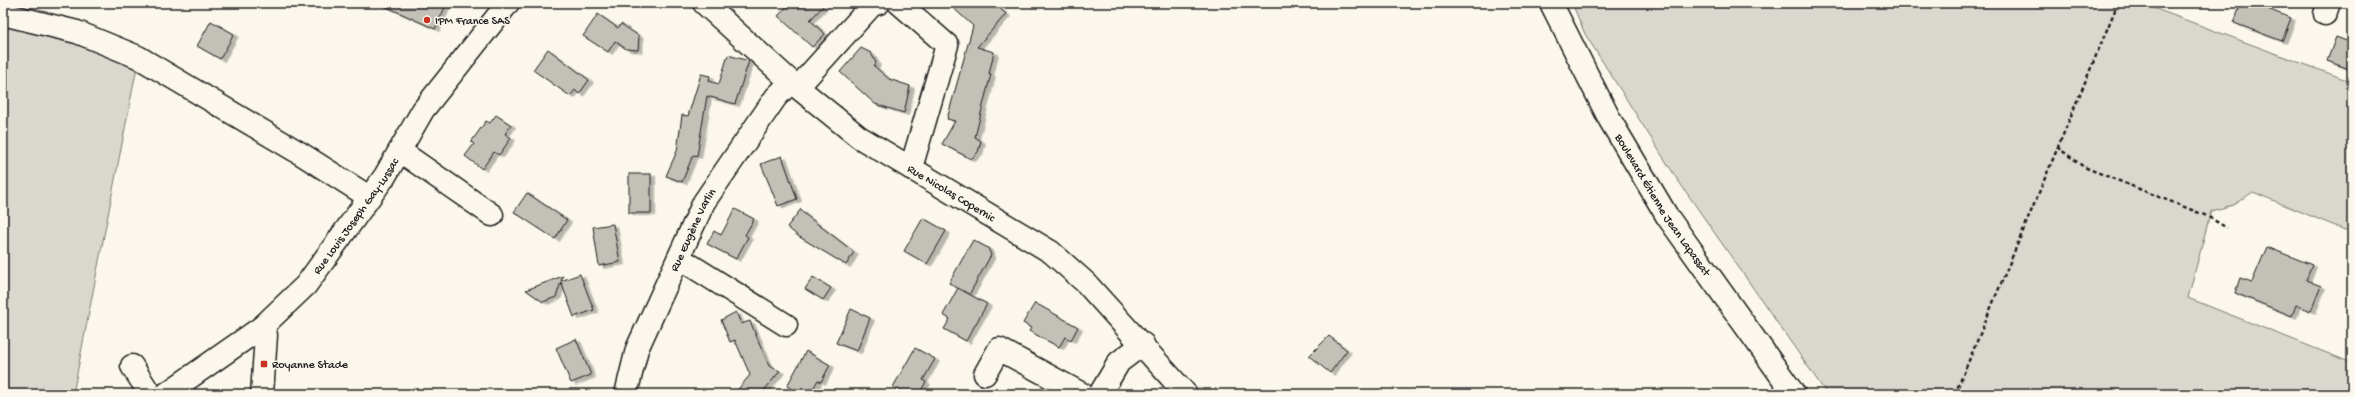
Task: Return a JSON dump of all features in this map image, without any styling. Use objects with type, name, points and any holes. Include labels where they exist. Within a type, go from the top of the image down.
[{"type":"street","name":"Rue Louis Joseph Gay-Lussac","points":[[166,394],[262,326],[306,285],[400,151],[423,110],[508,3]]},
{"type":"street","name":"Rue Nicolas Copernic","points":[[704,3],[794,85],[859,137],[1051,252],[1086,283],[1143,344],[1186,394]]},
{"type":"street","name":"Rue Eugène Varlin","points":[[626,394],[637,349],[704,202],[776,97],[794,85],[872,5],[879,3]]},
{"type":"street","points":[[899,3],[947,44],[911,168]]},
{"type":"street","name":"Boulevard Étienne Jean Lapassat","points":[[1551,3],[1610,120],[1667,216],[1794,394]]},
{"type":"street","points":[[3,14],[77,32],[138,57],[303,155],[369,197]]},
{"type":"street","points":[[400,151],[492,214]]},
{"type":"street","points":[[679,258],[786,325]]},
{"type":"street","points":[[262,326],[266,335],[262,394]]},
{"type":"street","points":[[1100,394],[1120,362],[1143,344]]},
{"type":"street","points":[[985,374],[999,348],[1082,394]]},
{"type":"street","points":[[132,366],[150,394]]},
{"type":"path","points":[[1955,394],[2118,3]]},
{"type":"path","points":[[2057,147],[2084,167],[2207,216],[2227,228]]},
{"type":"shaded area","points":[[1572,3],[2140,3],[2352,82],[2352,233],[2253,192],[2233,205],[2211,211],[2188,298],[2352,363],[2352,394],[1827,394],[1677,179],[1585,34]]},
{"type":"shaded area","points":[[3,19],[35,27],[137,67],[73,394],[3,394]]},
{"type":"building","name":"IPM France SAS","points":[[378,3],[447,3],[435,29]]},
{"type":"building","points":[[790,3],[826,3],[810,20],[825,34],[812,47],[778,16]]},
{"type":"building","points":[[948,3],[994,3],[1006,14],[977,47],[994,52],[989,74],[991,74],[975,137],[981,141],[978,152],[971,159],[942,144],[955,121],[947,119],[973,26]]},
{"type":"building","points":[[2241,3],[2252,3],[2291,18],[2282,41],[2234,23]]},
{"type":"building","points":[[598,14],[618,28],[621,24],[639,36],[638,50],[626,49],[615,41],[608,52],[583,36]]},
{"type":"building","points":[[211,21],[234,34],[220,59],[197,46]]},
{"type":"building","points":[[2336,37],[2352,43],[2352,70],[2327,61]]},
{"type":"building","points":[[861,48],[871,53],[876,63],[874,66],[889,79],[910,86],[904,113],[875,104],[840,72]]},
{"type":"building","points":[[548,49],[589,80],[579,94],[575,90],[570,96],[533,70]]},
{"type":"building","points":[[728,55],[749,61],[735,104],[707,96],[697,156],[693,155],[682,182],[666,176],[677,151],[682,115],[688,116],[701,74],[710,76],[709,81],[719,84]]},
{"type":"building","points":[[496,115],[511,125],[505,134],[511,138],[499,155],[494,152],[482,169],[465,156],[474,144],[471,142],[486,121],[490,123]]},
{"type":"building","points":[[782,156],[797,199],[778,206],[761,164]]},
{"type":"building","points":[[629,174],[651,174],[651,213],[629,213]]},
{"type":"building","points":[[527,193],[567,220],[555,239],[514,212]]},
{"type":"building","points":[[735,209],[754,219],[745,235],[748,237],[736,259],[707,244],[714,231],[721,235]]},
{"type":"building","points":[[801,209],[802,212],[854,252],[846,265],[798,236],[787,227]]},
{"type":"building","points":[[923,218],[946,231],[927,264],[904,251]]},
{"type":"building","points":[[613,224],[620,262],[599,266],[593,227]]},
{"type":"building","points":[[973,240],[988,248],[991,255],[969,295],[949,283]]},
{"type":"building","points":[[2267,247],[2312,265],[2306,280],[2321,286],[2311,311],[2296,305],[2292,316],[2235,293],[2240,278],[2252,282]]},
{"type":"building","points":[[580,274],[594,310],[574,317],[561,282],[556,297],[543,302],[526,290],[563,276],[561,281]]},
{"type":"building","points":[[813,277],[831,288],[823,300],[805,289]]},
{"type":"building","points":[[958,288],[987,304],[966,341],[944,329],[950,319],[943,315]]},
{"type":"building","points":[[1035,303],[1078,327],[1071,340],[1065,337],[1059,347],[1029,331],[1031,328],[1023,323]]},
{"type":"building","points":[[851,309],[870,318],[857,351],[836,343]]},
{"type":"building","points":[[736,312],[741,324],[750,321],[769,366],[780,371],[761,394],[734,394],[750,375],[735,340],[730,342],[721,320]]},
{"type":"building","points":[[1329,336],[1347,350],[1330,373],[1309,356]]},
{"type":"building","points":[[576,339],[591,375],[571,383],[556,348]]},
{"type":"building","points":[[915,348],[935,359],[923,380],[926,382],[919,394],[905,394],[893,387]]},
{"type":"building","points":[[806,351],[830,365],[821,382],[818,380],[810,394],[800,394],[787,386]]},
{"type":"place","name":"IPM France SAS","points":[[427,20]]},
{"type":"place","name":"Royanne Stade","points":[[264,364]]}]
